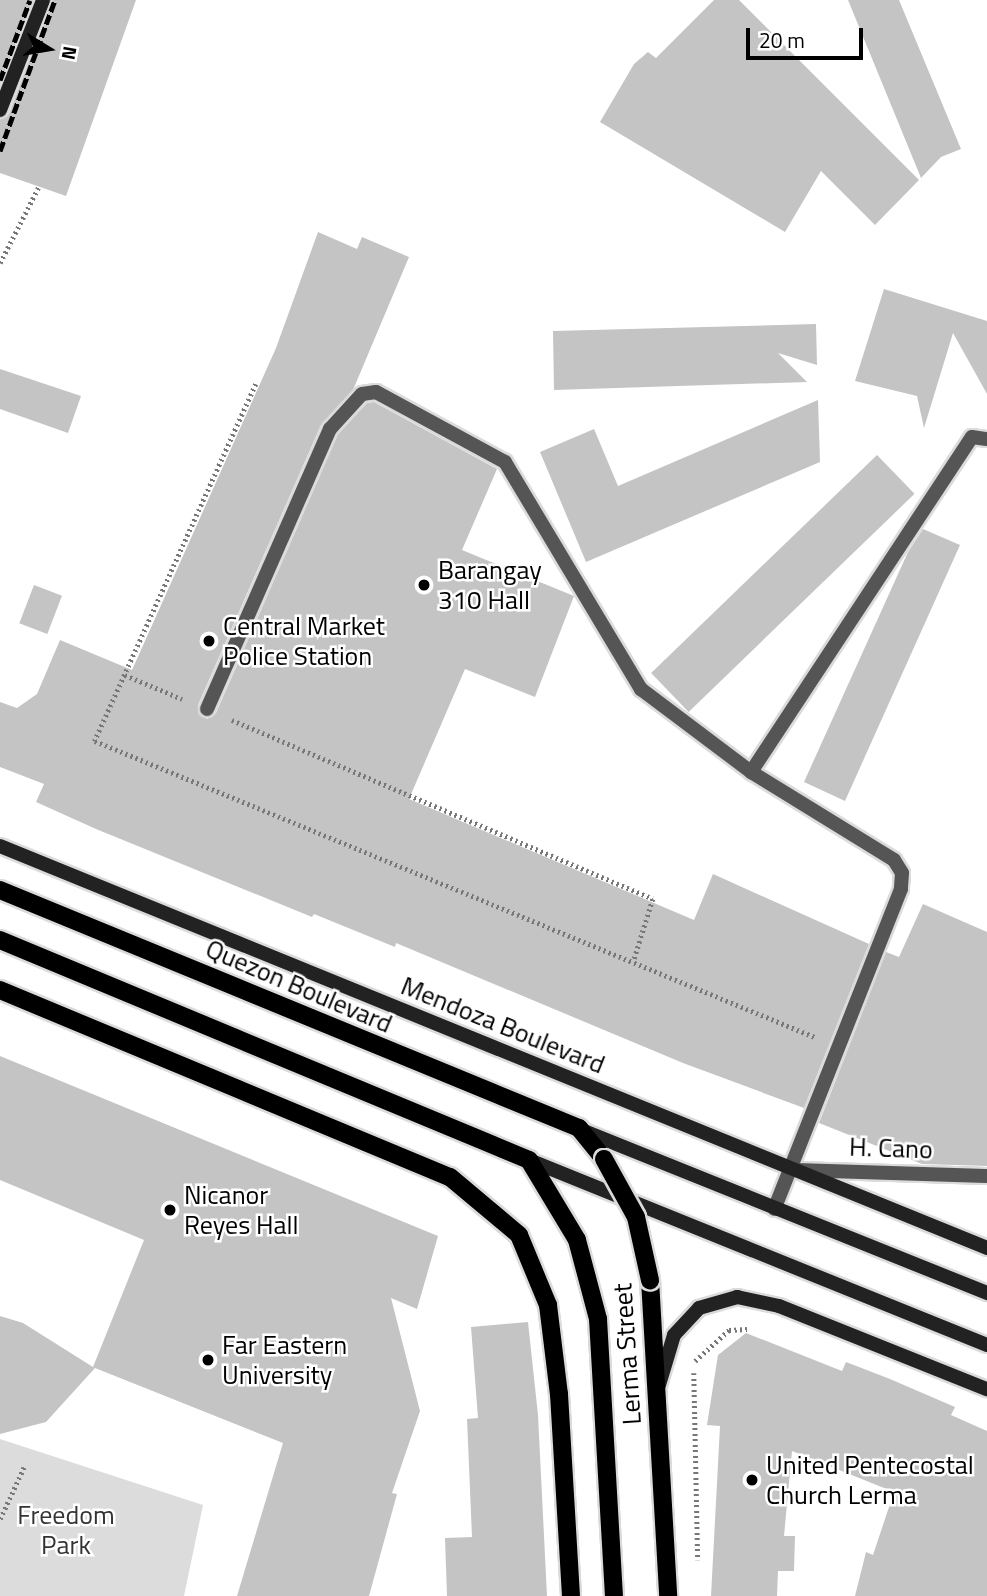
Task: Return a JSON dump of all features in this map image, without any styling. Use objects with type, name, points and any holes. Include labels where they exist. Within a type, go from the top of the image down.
[{"type":"main road","points":[[0,110],[43,0]]},
{"type":"main road","name":"Mendoza Boulevard","points":[[0,846],[987,1248]]},
{"type":"main road","name":"Quezon Boulevard","points":[[0,890],[579,1128]]},
{"type":"main road","points":[[0,940],[529,1160],[987,1345]]},
{"type":"main road","points":[[0,990],[450,1177],[519,1235],[548,1305],[559,1394],[571,1596]]},
{"type":"main road","points":[[579,1128],[987,1293]]},
{"type":"main road","name":"Lerma Street","points":[[579,1128],[604,1159],[636,1217],[650,1280],[668,1596]]},
{"type":"main road","name":"Lerma Street","points":[[529,1160],[577,1240],[598,1319],[614,1596]]},
{"type":"main road","points":[[656,1393],[674,1335],[699,1308],[737,1297],[779,1307],[987,1389]]},
{"type":"street","points":[[207,709],[330,429],[362,394],[376,392],[505,462],[641,690],[751,772],[894,860],[902,873],[901,889],[793,1169],[774,1209]]},
{"type":"street","points":[[751,772],[972,438],[987,439]]},
{"type":"street","points":[[793,1169],[838,1047]]},
{"type":"street","name":"H. Cano","points":[[793,1169],[987,1176]]},
{"type":"path","points":[[0,263],[39,186]]},
{"type":"path","points":[[256,384],[94,741],[634,960],[838,1047]]},
{"type":"path","points":[[125,675],[653,899],[634,960]]},
{"type":"path","points":[[699,1572],[693,1363],[729,1330],[751,1329]]},
{"type":"path","points":[[0,1519],[24,1467]]},
{"type":"green space","name":"Freedom Park","points":[[0,1439],[203,1505],[184,1596],[0,1596]]},
{"type":"building","points":[[0,0],[33,0],[0,84]]},
{"type":"building","points":[[52,0],[136,0],[66,196],[0,173],[0,119],[9,114]]},
{"type":"building","points":[[714,0],[739,0],[919,180],[875,225],[821,171],[785,232],[600,122],[634,64],[648,52],[656,58]]},
{"type":"building","points":[[848,0],[899,0],[961,149],[941,157],[921,178]]},
{"type":"building","points":[[318,232],[357,249],[362,237],[409,257],[353,390],[321,425],[198,705],[199,714],[207,719],[216,713],[338,434],[367,403],[374,402],[497,469],[462,550],[574,596],[535,697],[465,669],[409,799],[694,920],[713,874],[869,944],[804,1108],[683,1063],[396,943],[395,947],[314,914],[312,917],[96,829],[36,802],[44,784],[0,767],[0,702],[17,708],[37,694],[60,640],[132,670],[276,348]]},
{"type":"building","points":[[884,289],[987,321],[987,394],[953,333],[924,428],[917,396],[855,381]]},
{"type":"building","points":[[816,324],[817,365],[778,353],[807,382],[554,390],[553,331]]},
{"type":"building","points":[[0,369],[81,396],[68,433],[0,409]]},
{"type":"building","points":[[818,400],[820,462],[586,562],[540,452],[594,429],[618,486]]},
{"type":"building","points":[[877,455],[915,494],[689,712],[651,673]]},
{"type":"building","points":[[923,529],[960,545],[845,801],[804,782],[908,552]]},
{"type":"building","points":[[34,585],[62,596],[47,634],[19,623]]},
{"type":"building","points":[[923,904],[987,932],[987,1166],[922,1164],[819,1123],[886,952],[899,957]]},
{"type":"building","name":"Far Eastern University","points":[[0,1056],[438,1236],[417,1309],[391,1298],[420,1411],[392,1493],[397,1494],[369,1596],[237,1596],[283,1443],[95,1368],[46,1422],[0,1434],[0,1316],[23,1323],[93,1367],[144,1240],[0,1180]]},
{"type":"building","points":[[528,1322],[538,1415],[547,1596],[447,1596],[445,1538],[472,1537],[467,1419],[478,1418],[471,1327]]},
{"type":"building","points":[[746,1333],[842,1371],[846,1362],[890,1379],[955,1407],[951,1415],[987,1431],[987,1596],[855,1596],[866,1552],[873,1555],[894,1492],[792,1451],[784,1536],[795,1536],[794,1571],[778,1571],[777,1596],[711,1596],[720,1426],[707,1425],[718,1355]]},
{"type":"railway","points":[[0,80],[30,0]]},
{"type":"railway","points":[[0,151],[55,0]]},
{"type":"place","name":"Barangay 310 Hall","points":[[424,585]]},
{"type":"place","name":"Central Market Police Station","points":[[209,641]]},
{"type":"place","name":"Nicanor Reyes Hall","points":[[170,1210]]},
{"type":"place","name":"Far Eastern University","points":[[208,1360]]},
{"type":"place","name":"United Pentecostal Church Lerma","points":[[752,1480]]}]
